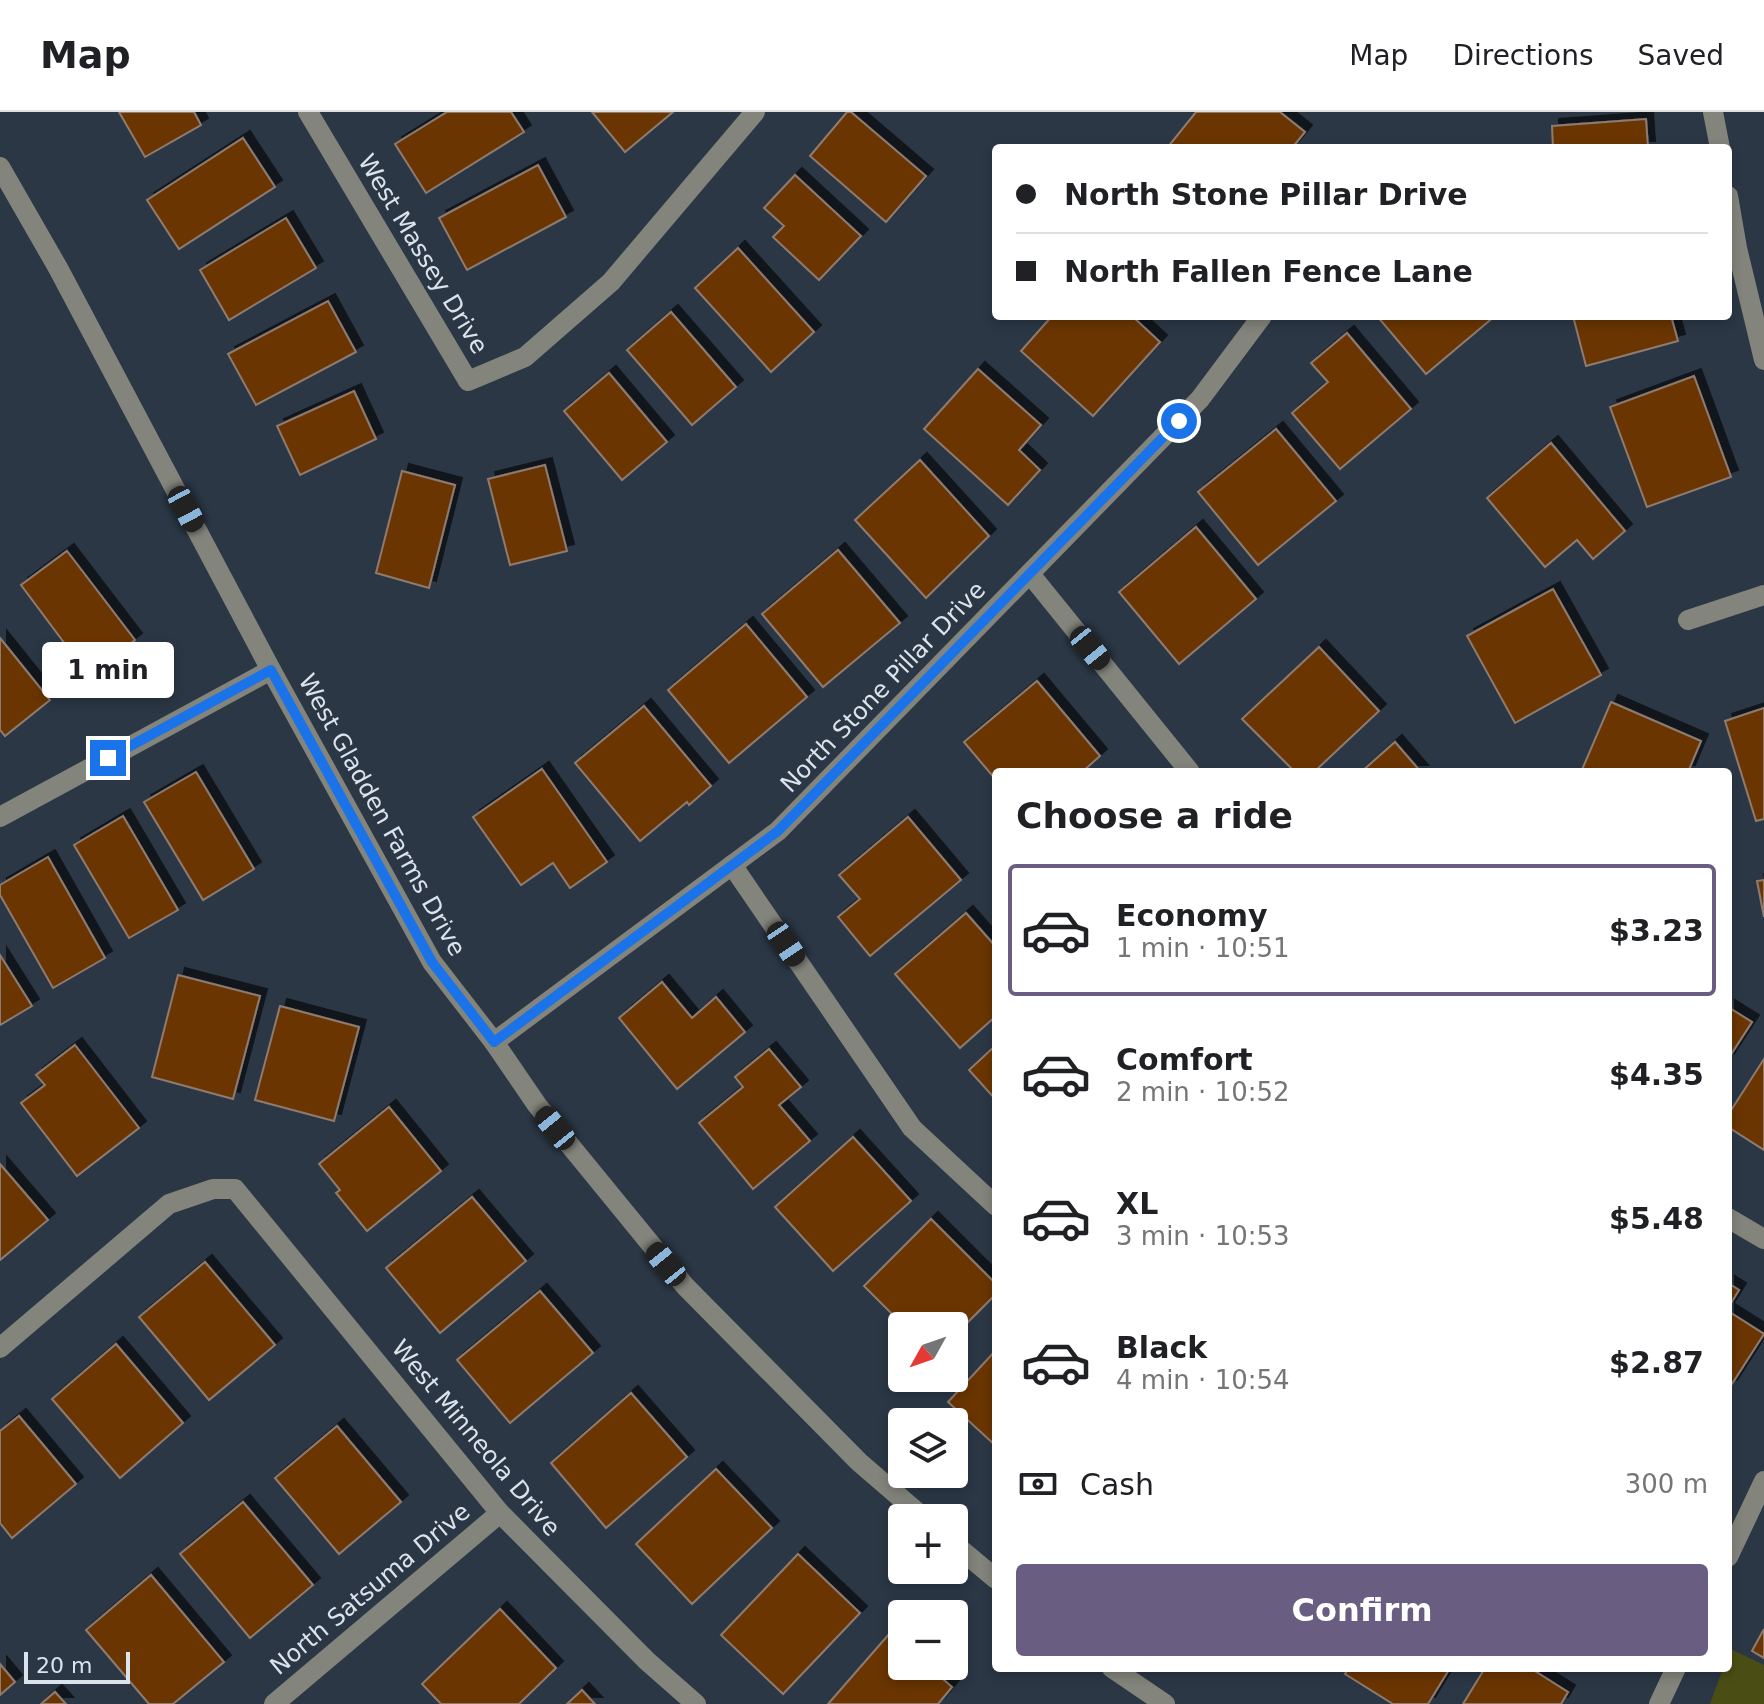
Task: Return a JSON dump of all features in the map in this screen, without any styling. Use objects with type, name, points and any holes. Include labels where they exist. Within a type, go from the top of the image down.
[{"type":"street","name":"West Massey Drive","points":[[308,112],[468,381],[525,357],[611,282],[755,112]]},
{"type":"street","points":[[1713,112],[1719,144]]},
{"type":"street","name":"West Gladden Farms Drive","points":[[0,167],[58,268],[271,670],[432,962],[494,1042],[537,1105],[685,1286],[859,1462],[908,1504]]},
{"type":"street","points":[[1732,219],[1764,360]]},
{"type":"street","name":"North Stone Pillar Drive","points":[[494,1042],[778,831],[1200,399],[1259,320]]},
{"type":"street","points":[[1030,574],[1187,768]]},
{"type":"street","points":[[1688,620],[1764,595]]},
{"type":"street","points":[[0,817],[271,670]]},
{"type":"street","points":[[732,865],[912,1128],[992,1202]]},
{"type":"street","name":"West Minneola Drive","points":[[0,1348],[169,1204],[213,1189],[235,1189],[500,1513],[647,1661],[696,1704]]},
{"type":"street","points":[[1732,1220],[1764,1239]]},
{"type":"street","points":[[1732,1549],[1764,1481]]},
{"type":"street","name":"North Satsuma Drive","points":[[274,1704],[500,1513]]},
{"type":"street","points":[[968,1556],[992,1576]]},
{"type":"street","points":[[1118,1672],[1165,1704]]},
{"type":"street","points":[[1659,1704],[1674,1672]]},
{"type":"shaded area","points":[[1732,1649],[1764,1665],[1764,1704],[1710,1704],[1722,1672],[1732,1672]]},
{"type":"building","points":[[119,112],[194,112],[201,125],[145,157]]},
{"type":"building","points":[[447,112],[511,112],[524,132],[426,193],[395,144]]},
{"type":"building","points":[[592,112],[673,112],[625,152]]},
{"type":"building","points":[[847,112],[851,112],[926,176],[886,222],[810,156]]},
{"type":"building","points":[[1196,112],[1280,112],[1305,132],[1295,144],[1170,144]]},
{"type":"building","points":[[1646,119],[1648,144],[1553,144],[1552,126]]},
{"type":"building","points":[[243,138],[275,187],[179,249],[147,200]]},
{"type":"building","points":[[538,165],[566,217],[467,270],[439,218]]},
{"type":"building","points":[[795,175],[861,236],[819,280],[773,237],[784,226],[764,208]]},
{"type":"building","points":[[286,218],[316,268],[229,320],[200,270]]},
{"type":"building","points":[[738,248],[814,332],[771,372],[695,288]]},
{"type":"building","points":[[328,301],[356,352],[256,405],[228,354]]},
{"type":"building","points":[[671,312],[736,387],[692,425],[627,350]]},
{"type":"building","points":[[1048,320],[1136,320],[1160,342],[1093,416],[1021,351]]},
{"type":"building","points":[[1380,320],[1490,320],[1426,374]]},
{"type":"building","points":[[1574,320],[1672,320],[1678,341],[1586,366]]},
{"type":"building","points":[[1347,333],[1411,409],[1340,469],[1292,413],[1328,382],[1311,363]]},
{"type":"building","points":[[978,369],[1041,425],[1019,450],[1040,470],[1008,505],[924,429]]},
{"type":"building","points":[[609,373],[667,442],[622,480],[564,411]]},
{"type":"building","points":[[1694,376],[1731,477],[1647,507],[1610,407]]},
{"type":"building","points":[[354,391],[376,439],[300,475],[277,426]]},
{"type":"building","points":[[1276,429],[1336,501],[1258,565],[1198,492]]},
{"type":"building","points":[[1551,443],[1625,531],[1593,559],[1577,540],[1545,567],[1487,498]]},
{"type":"building","points":[[920,460],[989,536],[926,598],[855,520]]},
{"type":"building","points":[[545,465],[567,551],[510,565],[488,479]]},
{"type":"building","points":[[402,471],[455,485],[429,588],[376,573]]},
{"type":"building","points":[[1196,527],[1256,599],[1179,664],[1119,592]]},
{"type":"building","points":[[838,550],[900,623],[823,687],[762,614]]},
{"type":"building","points":[[67,551],[135,640],[89,676],[21,585]]},
{"type":"building","points":[[1553,589],[1601,675],[1515,723],[1467,636]]},
{"type":"building","points":[[746,624],[807,697],[729,763],[668,690]]},
{"type":"building","points":[[0,638],[50,700],[5,736],[0,730]]},
{"type":"building","points":[[1319,647],[1379,711],[1318,768],[1291,768],[1242,719]]},
{"type":"building","points":[[1037,681],[1100,756],[1086,768],[992,768],[992,775],[964,742]]},
{"type":"building","points":[[1611,702],[1701,741],[1690,768],[1583,768]]},
{"type":"building","points":[[644,706],[711,786],[640,841],[575,763]]},
{"type":"building","points":[[1764,708],[1764,819],[1756,821],[1725,721]]},
{"type":"building","points":[[1395,742],[1418,768],[1366,768]]},
{"type":"building","points":[[542,769],[607,862],[570,888],[553,863],[521,885],[473,817]]},
{"type":"building","points":[[196,772],[254,869],[203,900],[144,802]]},
{"type":"building","points":[[123,816],[178,910],[129,938],[74,845]]},
{"type":"building","points":[[908,817],[961,880],[870,956],[838,917],[860,899],[839,875]]},
{"type":"building","points":[[48,857],[105,958],[53,988],[0,895],[0,885]]},
{"type":"building","points":[[1764,880],[1764,917],[1757,881]]},
{"type":"building","points":[[966,913],[992,942],[992,1020],[960,1048],[895,974]]},
{"type":"building","points":[[0,955],[32,1006],[0,1025]]},
{"type":"building","points":[[178,975],[260,996],[233,1099],[152,1077]]},
{"type":"building","points":[[662,982],[692,1018],[716,997],[745,1032],[677,1089],[619,1018]]},
{"type":"building","points":[[280,1006],[359,1027],[334,1121],[255,1100]]},
{"type":"building","points":[[1732,1010],[1752,1022],[1732,1053]]},
{"type":"building","points":[[75,1045],[139,1128],[77,1176],[21,1103],[45,1085],[36,1075]]},
{"type":"building","points":[[769,1049],[801,1087],[779,1105],[810,1141],[753,1189],[699,1123],[743,1087],[735,1077]]},
{"type":"building","points":[[992,1049],[992,1096],[969,1070]]},
{"type":"building","points":[[1764,1059],[1764,1150],[1732,1130],[1732,1109]]},
{"type":"building","points":[[389,1107],[441,1171],[367,1231],[336,1193],[340,1190],[319,1164]]},
{"type":"building","points":[[853,1137],[911,1201],[833,1271],[775,1207]]},
{"type":"building","points":[[0,1164],[48,1220],[0,1260]]},
{"type":"building","points":[[472,1197],[526,1261],[440,1333],[386,1268]]},
{"type":"building","points":[[931,1219],[992,1280],[992,1298],[968,1322],[968,1312],[890,1312],[864,1286]]},
{"type":"building","points":[[205,1262],[275,1345],[209,1400],[139,1317]]},
{"type":"building","points":[[1732,1286],[1739,1290],[1732,1301]]},
{"type":"building","points":[[540,1291],[593,1353],[510,1423],[457,1360]]},
{"type":"building","points":[[1732,1314],[1764,1334],[1732,1384]]},
{"type":"building","points":[[116,1344],[183,1423],[120,1478],[52,1399]]},
{"type":"building","points":[[992,1354],[992,1442],[968,1420],[968,1408],[955,1408],[948,1402],[957,1392],[968,1392],[968,1380]]},
{"type":"building","points":[[631,1393],[687,1457],[606,1528],[551,1463]]},
{"type":"building","points":[[19,1416],[76,1484],[12,1538],[0,1523],[0,1431]]},
{"type":"building","points":[[337,1426],[401,1502],[339,1554],[275,1478]]},
{"type":"building","points":[[716,1469],[772,1528],[692,1604],[636,1544]]},
{"type":"building","points":[[243,1502],[313,1585],[250,1638],[180,1554]]},
{"type":"building","points":[[798,1554],[860,1613],[783,1694],[721,1635]]},
{"type":"building","points":[[151,1575],[224,1662],[173,1704],[149,1704],[86,1630]]},
{"type":"building","points":[[500,1609],[556,1668],[519,1704],[441,1704],[422,1684]]},
{"type":"building","points":[[1764,1629],[1764,1658],[1752,1651]]},
{"type":"building","points":[[888,1635],[888,1680],[944,1680],[952,1687],[938,1704],[828,1704]]},
{"type":"building","points":[[0,1664],[15,1682],[0,1695]]},
{"type":"building","points":[[1448,1672],[1428,1704],[1393,1704],[1345,1674]]},
{"type":"building","points":[[1483,1672],[1536,1672],[1568,1692],[1561,1704],[1463,1704]]},
{"type":"building","points":[[582,1690],[595,1704],[567,1704]]},
{"type":"building","points":[[55,1692],[66,1704],[41,1704]]},
{"type":"route","points":[[108,758],[271,670],[432,962],[494,1042],[778,831],[1179,421]]}]
